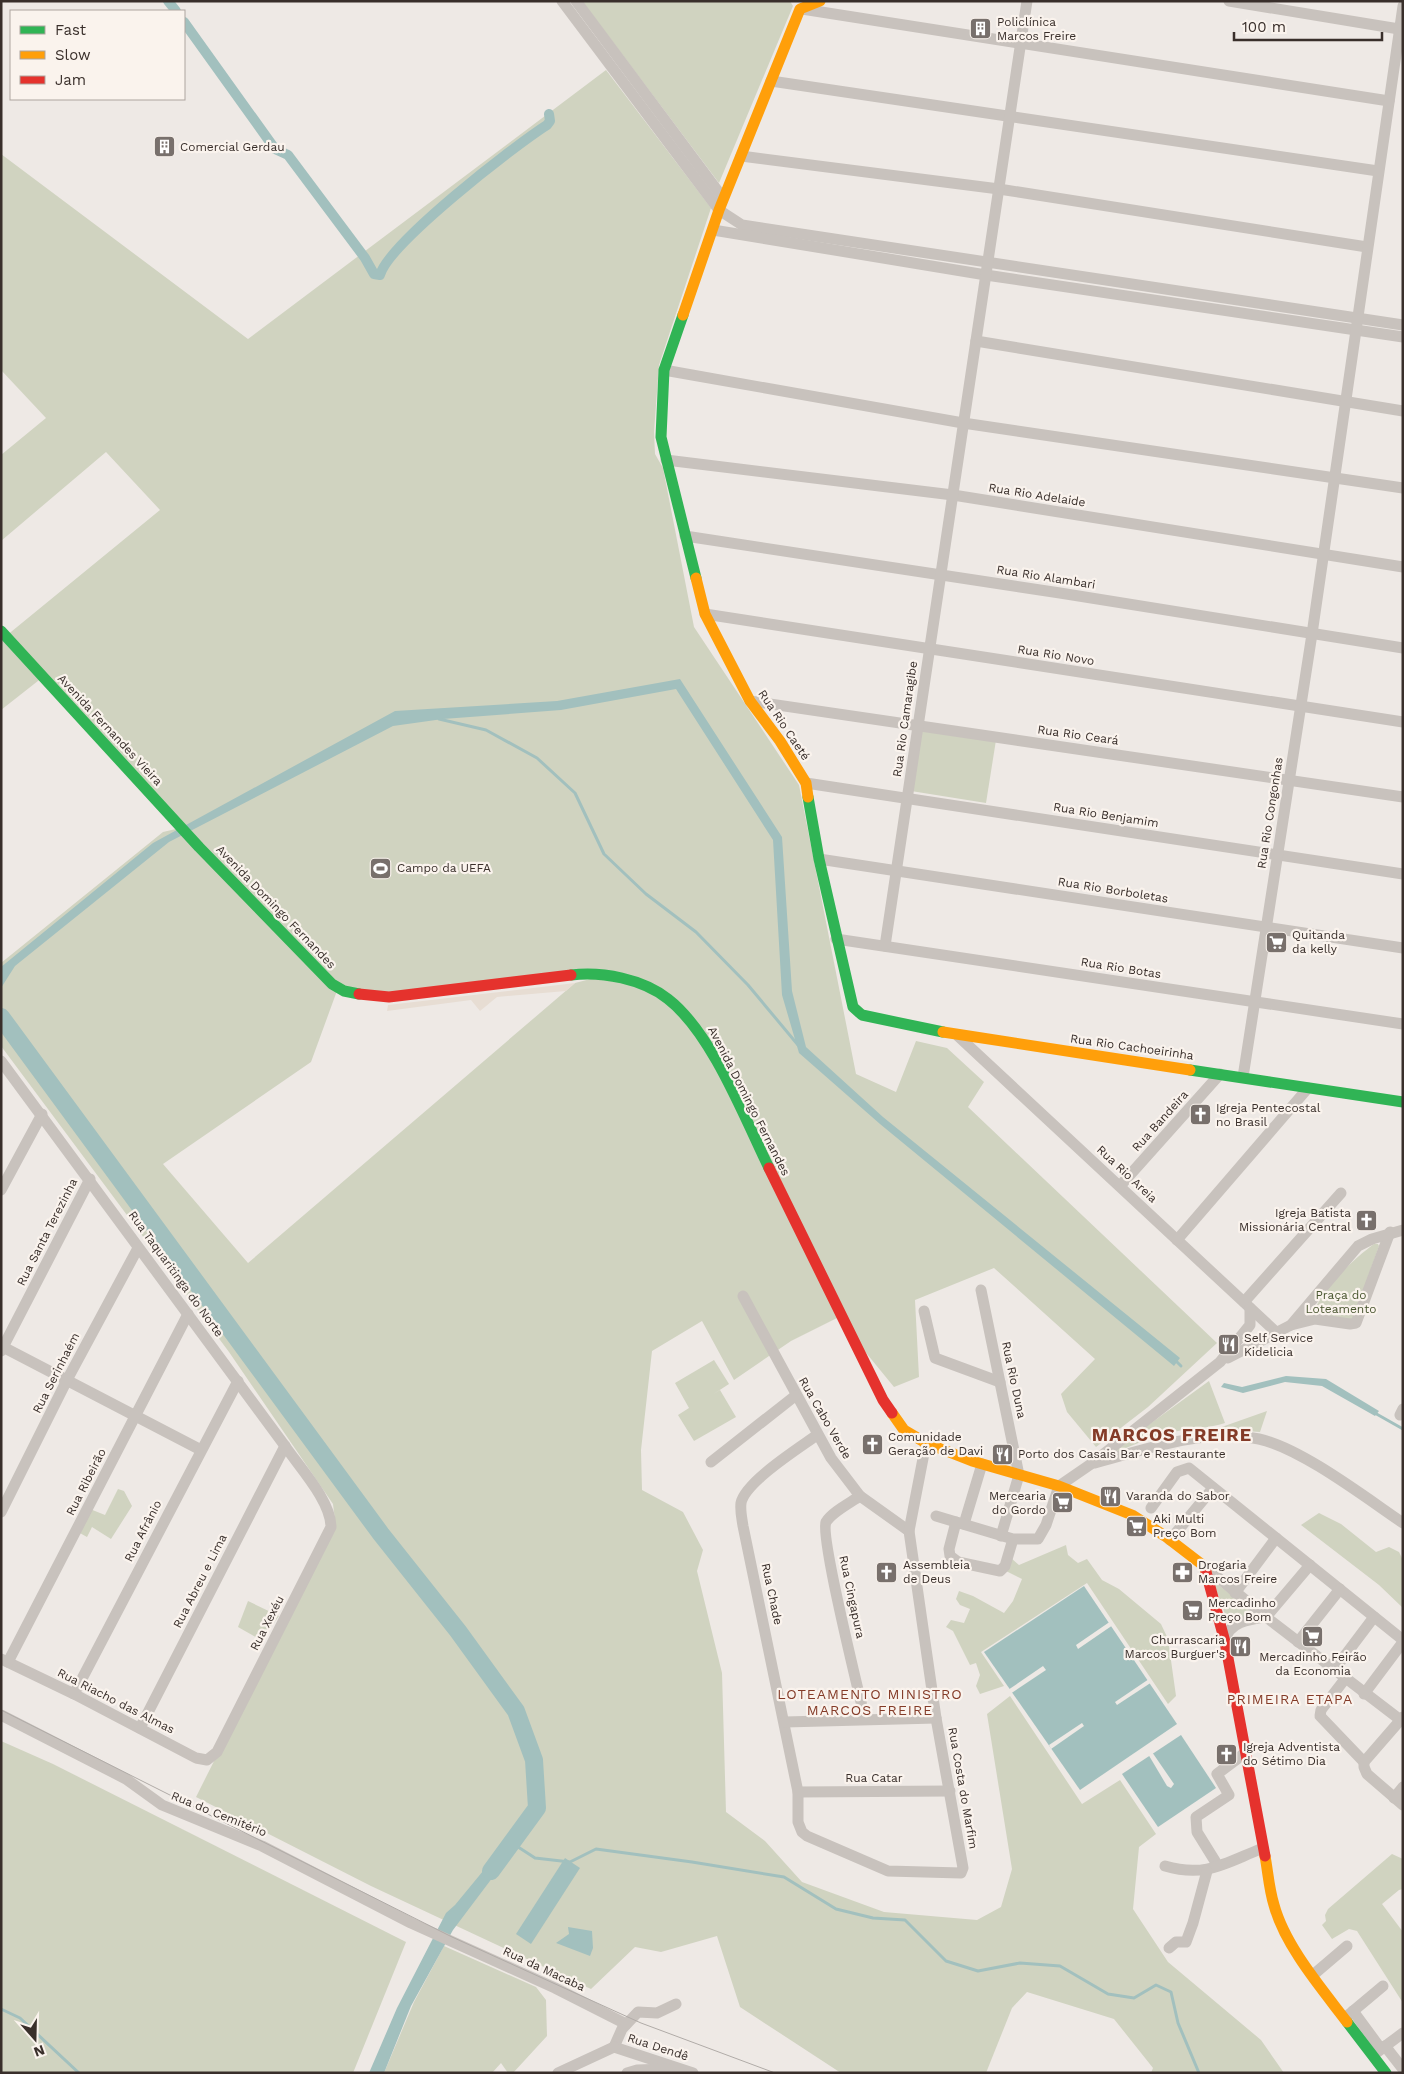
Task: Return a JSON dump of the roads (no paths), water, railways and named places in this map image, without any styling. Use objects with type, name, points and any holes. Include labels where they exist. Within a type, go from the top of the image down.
[{"type":"main road","points":[[800,9],[820,1]]},
{"type":"main road","name":"Rua Rio Caeté","points":[[800,9],[723,198],[664,370],[661,438],[705,614],[750,701],[780,741],[806,783],[819,859],[836,939],[853,1007],[858,1012]]},
{"type":"main road","name":"Avenida Fernandes Vieira","points":[[1,632],[198,847]]},
{"type":"main road","name":"Avenida Domingo Fernandes","points":[[198,847],[332,984],[344,991],[389,997],[552,976],[593,974],[631,980],[647,985],[668,998],[684,1012],[705,1042],[883,1400],[904,1430],[926,1443],[982,1464],[1019,1475]]},
{"type":"main road","name":"Rua Rio Cachoeirinha","points":[[858,1012],[958,1035],[1403,1102]]},
{"type":"main road","points":[[1019,1475],[1059,1486],[1132,1515],[1170,1540],[1204,1566],[1225,1642],[1273,1899],[1283,1928],[1314,1975],[1380,2050],[1386,2073]]},
{"type":"street","points":[[562,1],[719,210],[742,225],[987,269],[1354,331],[1403,337]]},
{"type":"street","points":[[576,1],[723,198]]},
{"type":"street","name":"Rua Rio Camaragibe","points":[[885,946],[1027,1]]},
{"type":"street","points":[[1229,1],[1399,29]]},
{"type":"street","name":"Rua Rio Congonhas","points":[[1243,1077],[1312,634],[1344,400],[1403,6]]},
{"type":"street","points":[[800,9],[1389,101]]},
{"type":"street","points":[[771,81],[1378,171]]},
{"type":"street","points":[[741,156],[999,189],[1367,247]]},
{"type":"street","points":[[713,230],[1403,325]]},
{"type":"street","points":[[976,342],[1403,411]]},
{"type":"street","points":[[664,370],[964,423],[1403,488]]},
{"type":"street","name":"Rua Rio Adelaide","points":[[666,460],[953,495],[1403,567]]},
{"type":"street","name":"Rua Rio Alambari","points":[[685,536],[1403,648]]},
{"type":"street","name":"Rua Rio Novo","points":[[705,614],[1403,722]]},
{"type":"street","name":"Rua Rio Ceará","points":[[750,701],[1403,797]]},
{"type":"street","name":"Rua Rio Benjamim","points":[[806,783],[1403,874]]},
{"type":"street","name":"Rua Rio Borboletas","points":[[819,859],[1403,948]]},
{"type":"street","name":"Rua Rio Botas","points":[[836,939],[1403,1024]]},
{"type":"street","name":"Rua Rio Areia","points":[[958,1035],[1277,1333]]},
{"type":"street","name":"Rua Taquaritinga do Norte","points":[[1,1061],[238,1381],[326,1506]]},
{"type":"street","name":"Rua Bandeira","points":[[1120,1186],[1220,1074]]},
{"type":"street","points":[[1177,1240],[1308,1088]]},
{"type":"street","points":[[1,1190],[42,1114]]},
{"type":"street","name":"Rua Santa Terezinha","points":[[2,1348],[90,1179]]},
{"type":"street","points":[[936,1516],[1013,1539],[1035,1541],[1042,1536],[1059,1486],[1091,1464],[1220,1362],[1250,1326],[1247,1305],[1341,1193]]},
{"type":"street","points":[[1291,1325],[1358,1246],[1390,1232],[1403,1230]]},
{"type":"street","points":[[1220,1362],[1291,1325],[1315,1319],[1350,1324],[1356,1323],[1390,1232]]},
{"type":"street","name":"Rua Serinhaém","points":[[1,1512],[67,1380],[138,1248]]},
{"type":"street","name":"Rua Rio Duna","points":[[981,1290],[1019,1475]]},
{"type":"street","name":"Rua Cabo Verde","points":[[743,1296],[817,1435],[860,1496],[909,1532]]},
{"type":"street","points":[[924,1311],[935,1358],[1000,1382]]},
{"type":"street","name":"Rua Ribeirão","points":[[5,1661],[188,1314]]},
{"type":"street","points":[[2,1348],[201,1450]]},
{"type":"street","name":"Rua Afrânio","points":[[74,1694],[238,1381]]},
{"type":"street","points":[[711,1462],[795,1396]]},
{"type":"street","name":"Rua Chade","points":[[817,1435],[756,1482],[744,1495],[741,1503],[744,1526],[798,1792],[798,1822],[802,1832],[807,1836],[888,1871],[963,1871]]},
{"type":"street","points":[[1091,1464],[1164,1444],[1201,1438],[1259,1439],[1298,1455],[1403,1523]]},
{"type":"street","name":"Rua Costa do Marfim","points":[[926,1443],[909,1532],[936,1718],[963,1871]]},
{"type":"street","name":"Rua Abreu e Lima","points":[[140,1728],[285,1446]]},
{"type":"street","points":[[982,1464],[949,1552],[950,1556],[958,1562],[1000,1571],[1005,1566],[1013,1539]]},
{"type":"street","points":[[1150,1508],[1177,1472],[1189,1468],[1403,1641],[1364,1694]]},
{"type":"street","points":[[1001,1536],[1019,1475]]},
{"type":"street","points":[[1170,1540],[1213,1488]]},
{"type":"street","name":"Rua Cingapura","points":[[860,1496],[831,1517],[825,1528],[829,1557],[865,1719]]},
{"type":"street","name":"Rua Xexéu","points":[[217,1752],[331,1527],[326,1506]]},
{"type":"street","points":[[1235,1593],[1276,1538]]},
{"type":"street","points":[[1225,1642],[1230,1630],[1241,1621],[1266,1617],[1310,1565]]},
{"type":"street","points":[[1204,1566],[1235,1593],[1364,1694],[1402,1720],[1364,1762]]},
{"type":"street","points":[[1298,1642],[1340,1589]]},
{"type":"street","points":[[1334,1670],[1374,1617]]},
{"type":"street","name":"Rua Riacho das Almas","points":[[5,1661],[74,1694],[196,1758],[207,1760],[217,1752]]},
{"type":"street","points":[[1345,1679],[1321,1710],[1320,1716],[1364,1762],[1367,1774],[1399,1802],[1403,1787]]},
{"type":"street","name":"Rua do Cemitério","points":[[1,1715],[126,1779],[162,1805],[262,1846],[449,1941]]},
{"type":"street","points":[[785,1722],[936,1718]]},
{"type":"street","points":[[1215,1861],[1197,1832],[1196,1818],[1229,1795],[1217,1774],[1245,1753]]},
{"type":"street","name":"Rua Catar","points":[[798,1792],[950,1791]]},
{"type":"street","points":[[1165,1866],[1189,1872],[1207,1871],[1263,1848]]},
{"type":"street","points":[[1169,1948],[1176,1942],[1186,1942],[1207,1871]]},
{"type":"street","name":"Rua da Macaba","points":[[449,1941],[555,1988],[626,2024]]},
{"type":"street","points":[[1314,1975],[1347,1946]]},
{"type":"street","points":[[1349,2014],[1383,1986]]},
{"type":"street","points":[[558,2073],[614,2047],[619,2034],[626,2024],[640,2011],[658,2013],[676,2004]]},
{"type":"street","points":[[1403,2033],[1380,2050],[1403,2069]]},
{"type":"street","name":"Rua Dendê","points":[[614,2047],[693,2073]]},
{"type":"street","points":[[627,2073],[654,2068],[681,2069]]},
{"type":"water","points":[[680,679],[782,837],[792,991],[806,1047],[883,1117],[1180,1358],[1174,1366],[880,1124],[799,1053],[782,995],[773,840],[676,689],[561,710],[443,719],[393,726],[169,842],[15,966],[1,988],[1,967],[153,843],[395,711],[557,701]]},
{"type":"water","points":[[1286,1376],[1326,1379],[1379,1411],[1375,1416],[1322,1386],[1285,1382],[1243,1393],[1221,1387],[1224,1383],[1242,1387]]},
{"type":"water","points":[[1084,1586],[1177,1724],[1080,1790],[984,1652]]},
{"type":"water","points":[[1181,1735],[1216,1788],[1158,1827],[1122,1774]]},
{"type":"water","points":[[502,1848],[508,1857],[453,1930],[411,2006],[384,2073],[369,2073],[397,2008],[446,1913],[455,1905]]},
{"type":"water","points":[[565,1858],[580,1868],[531,1944],[516,1934]]},
{"type":"water","points":[[568,1927],[592,1931],[593,1948],[590,1956],[556,1943],[569,1934]]},
{"type":"waterway","points":[[168,1],[175,10]]},
{"type":"waterway","points":[[185,23],[275,149],[288,155],[365,258],[374,274],[380,275],[388,260],[405,241],[454,196],[547,125],[550,121],[549,114]]},
{"type":"waterway","points":[[439,719],[486,730],[537,758],[575,793],[604,854],[646,894],[696,932],[748,985],[798,1045]]},
{"type":"waterway","points":[[1,1017],[381,1534],[458,1631],[516,1711],[534,1760],[537,1808],[491,1871]]},
{"type":"waterway","points":[[1175,1360],[1181,1366]]},
{"type":"waterway","points":[[1373,1412],[1403,1429]]},
{"type":"waterway","points":[[512,1843],[535,1858],[570,1862],[596,1849],[784,1877],[836,1909],[873,1918],[905,1920],[946,1961],[978,1971],[1020,1963],[1060,1966],[1108,1994],[1134,1998],[1156,1985],[1171,1992],[1178,2023],[1199,2073]]},
{"type":"waterway","points":[[1,2009],[20,2018],[79,2073]]},
{"type":"tram line","points":[[1,1710],[452,1937],[641,2023],[775,2073]]},
{"type":"place","name":"Policlínica Marcos Freire","points":[[981,29]]},
{"type":"place","name":"Comercial Gerdau","points":[[164,147]]},
{"type":"place","name":"Campo da UEFA","points":[[381,868]]},
{"type":"place","name":"Quitanda da kelly","points":[[1276,942]]},
{"type":"place","name":"Igreja Pentecostal no Brasil","points":[[1200,1115]]},
{"type":"place","name":"Igreja Batista Missionária Central","points":[[1367,1220]]},
{"type":"place","name":"Self Service Kidelicia","points":[[1228,1345]]},
{"type":"place","name":"Comunidade Geração de Davi","points":[[872,1444]]},
{"type":"place","name":"Porto dos Casais Bar e Restaurante","points":[[1002,1454]]},
{"type":"place","name":"Varanda do Sabor","points":[[1110,1496]]},
{"type":"place","name":"Mercearia do Gordo","points":[[1062,1503]]},
{"type":"place","name":"Aki Multi Preço Bom","points":[[1137,1526]]},
{"type":"place","name":"Assembleia de Deus","points":[[887,1572]]},
{"type":"place","name":"Drogaria Marcos Freire","points":[[1182,1572]]},
{"type":"place","name":"Mercadinho Preço Bom","points":[[1192,1610]]},
{"type":"place","name":"Mercadinho Feirão da Economia","points":[[1313,1636]]},
{"type":"place","name":"Churrascaria Marcos Burguer's","points":[[1241,1647]]},
{"type":"place","name":"Igreja Adventista do Sétimo Dia","points":[[1227,1754]]},
{"type":"district","name":"MARCOS FREIRE","points":[[1172,1434]]},
{"type":"district","name":"PRIMEIRA ETAPA","points":[[1290,1699]]},
{"type":"district","name":"LOTEAMENTO MINISTRO MARCOS FREIRE","points":[[870,1702]]},
{"type":"park label","name":"Praça do Loteamento","points":[[1341,1302]]}]
